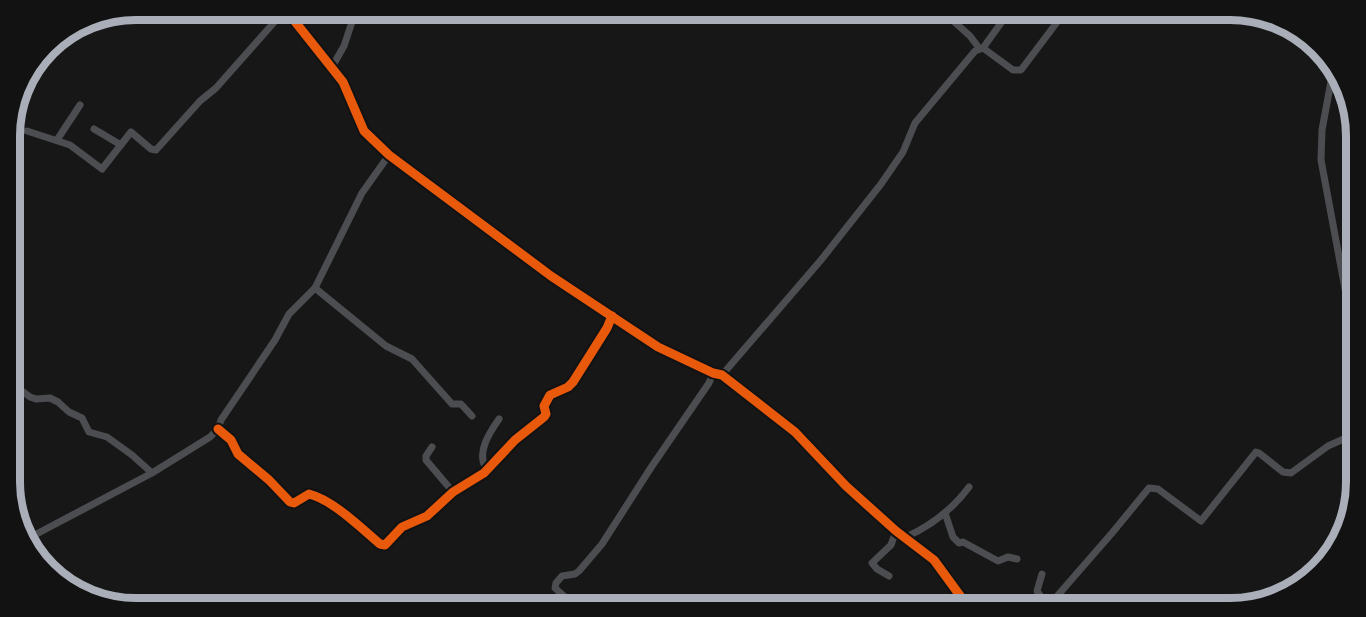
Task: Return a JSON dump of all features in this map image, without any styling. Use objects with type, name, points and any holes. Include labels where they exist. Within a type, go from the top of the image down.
[{"type":"street","points":[[27,131],[73,146],[102,169],[132,132],[151,149],[156,150],[200,100],[216,88],[276,20]]},
{"type":"street","points":[[293,20],[343,82],[364,132],[389,156],[551,276],[658,346],[713,373],[722,375],[795,432],[846,486],[904,538],[940,566],[960,597]]},
{"type":"street","points":[[332,67],[344,46],[353,20]]},
{"type":"street","points":[[952,20],[981,48],[1013,70],[1021,70],[1059,20]]},
{"type":"street","points":[[722,375],[821,260],[881,184],[903,152],[915,123],[1003,20]]},
{"type":"street","points":[[1332,78],[1322,130],[1321,160],[1346,294]]},
{"type":"street","points":[[57,140],[80,105]]},
{"type":"street","points":[[94,129],[121,145]]},
{"type":"street","points":[[33,536],[152,473],[207,439],[218,429],[221,420],[275,340],[289,314],[315,288],[362,194],[389,156]]},
{"type":"street","points":[[315,288],[386,346],[412,359],[453,405],[461,404],[472,416]]},
{"type":"street","points":[[218,429],[231,440],[238,454],[269,480],[291,503],[309,494],[318,497],[383,545],[402,527],[430,514],[453,492],[489,468],[515,440],[545,416],[544,406],[550,395],[568,387],[573,382],[608,328],[612,316]]},
{"type":"street","points":[[566,598],[555,588],[558,580],[566,574],[575,574],[579,571],[602,544],[709,383],[713,373]]},
{"type":"street","points":[[20,390],[36,399],[50,398],[58,402],[69,412],[82,418],[89,432],[107,437],[132,454],[152,473]]},
{"type":"street","points":[[489,468],[485,467],[482,462],[482,454],[487,439],[499,419]]},
{"type":"street","points":[[1056,597],[1149,488],[1158,489],[1201,521],[1256,452],[1283,472],[1291,473],[1328,446],[1346,438]]},
{"type":"street","points":[[432,447],[426,460],[453,492]]},
{"type":"street","points":[[904,538],[921,531],[945,513],[969,487]]},
{"type":"street","points":[[945,513],[952,537],[960,543],[963,542],[998,561],[1008,557],[1017,559]]},
{"type":"street","points":[[889,576],[872,563],[891,545],[896,531]]},
{"type":"street","points":[[1042,574],[1038,586],[1042,597]]},
{"type":"cycle path","points":[[294,20],[343,82],[364,131],[389,155],[551,276],[658,347],[722,375],[795,432],[846,486],[896,531],[934,560],[961,597]]},
{"type":"cycle path","points":[[218,429],[231,440],[238,454],[269,480],[290,502],[294,503],[309,494],[318,497],[346,515],[380,544],[385,545],[402,527],[427,516],[453,492],[484,473],[515,440],[544,417],[546,414],[544,406],[550,395],[568,387],[573,382],[607,328],[612,316]]}]
